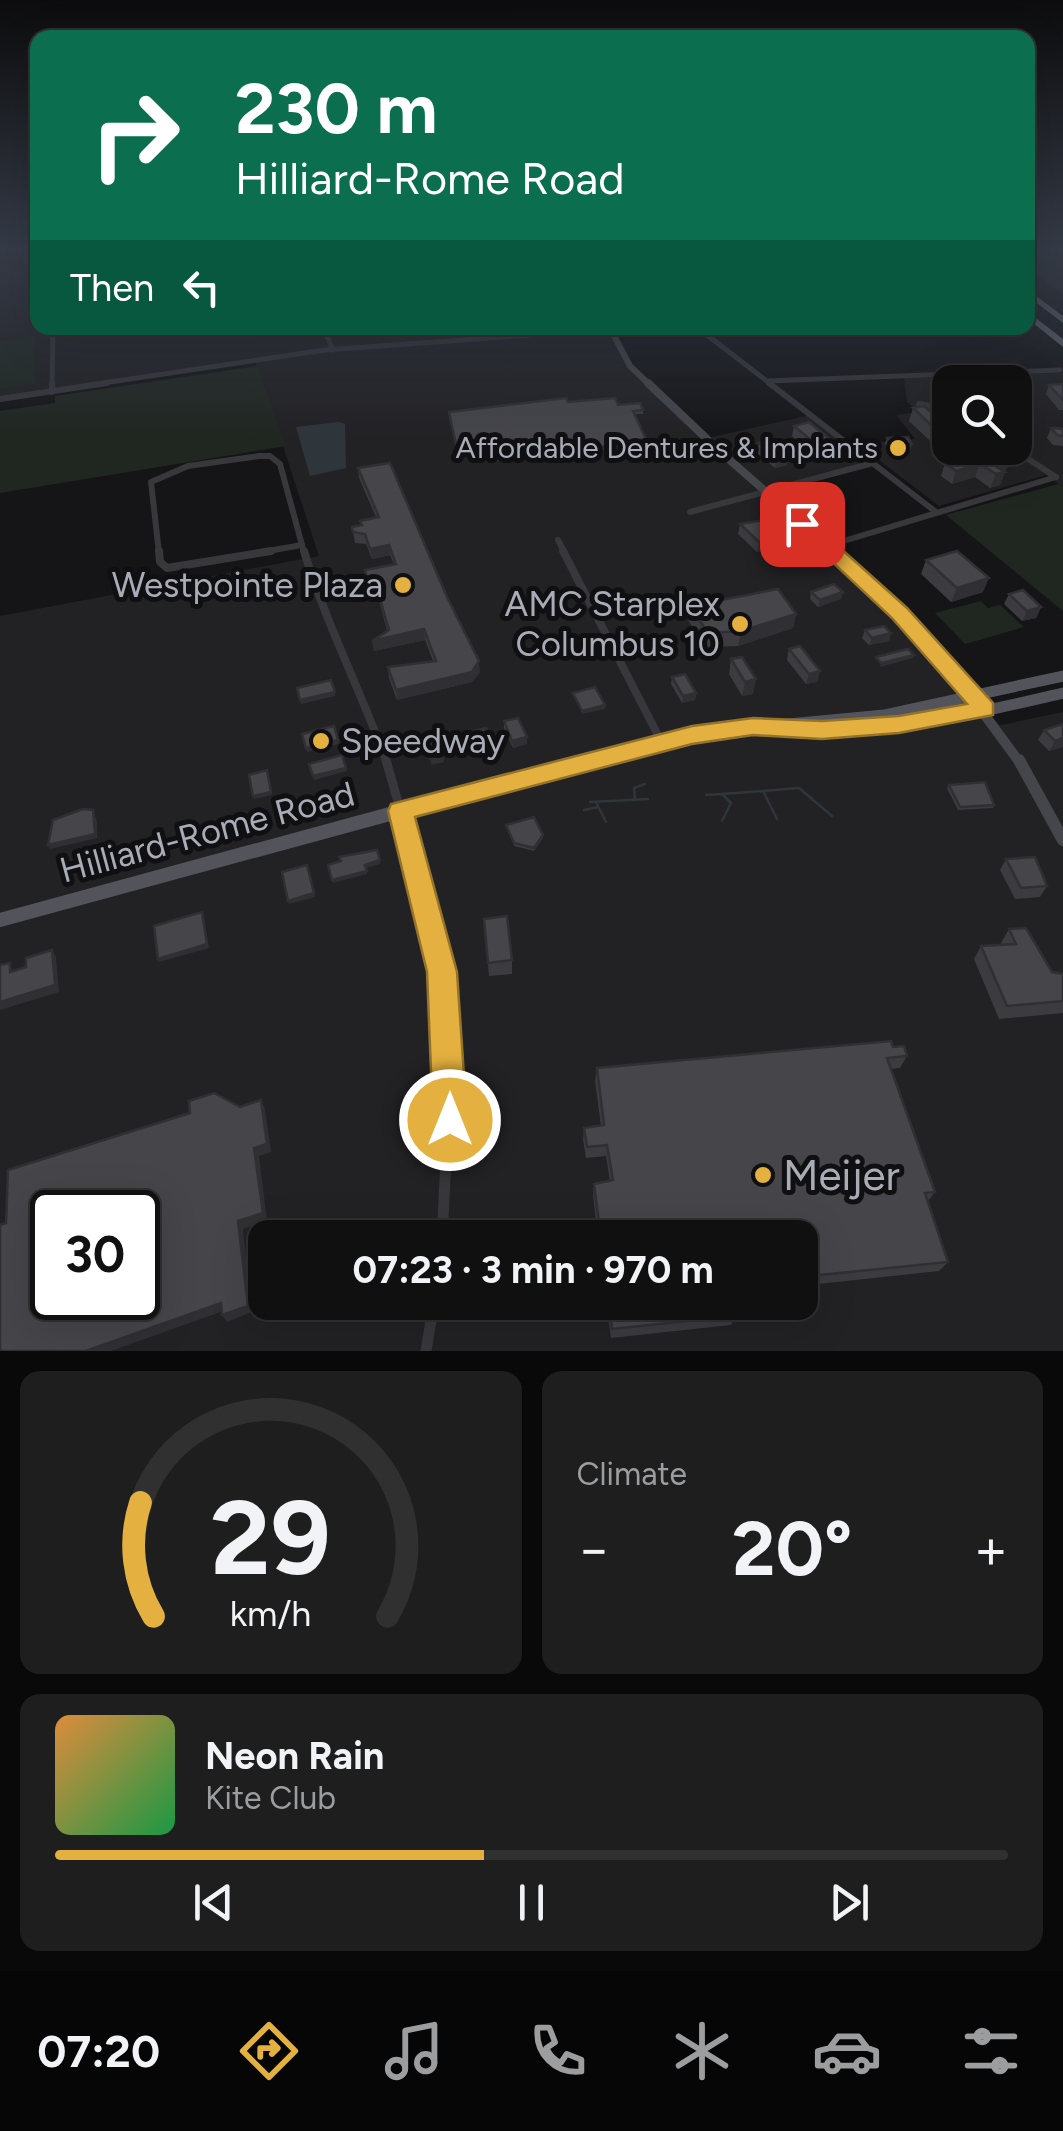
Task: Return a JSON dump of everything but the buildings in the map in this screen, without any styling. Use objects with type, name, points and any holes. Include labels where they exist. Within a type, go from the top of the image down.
[{"type":"highway","points":[[1035,319],[1063,342]]},
{"type":"main road","points":[[614,335],[630,366],[707,438]]},
{"type":"main road","points":[[716,448],[900,613],[985,709],[1063,840]]},
{"type":"main road","name":"Hilliard-Rome Road","points":[[0,920],[661,741],[884,714],[1063,676]]},
{"type":"main road","name":"Hilliard-Rome Road","points":[[781,725],[803,730],[863,728],[1063,692]]},
{"type":"street","points":[[52,392],[53,335]]},
{"type":"street","points":[[326,335],[333,350]]},
{"type":"street","points":[[0,399],[333,350],[522,335]]},
{"type":"street","points":[[707,335],[936,512]]},
{"type":"street","points":[[767,381],[1060,370]]},
{"type":"street","points":[[919,404],[932,406]]},
{"type":"street","points":[[707,438],[716,448]]},
{"type":"street","points":[[305,545],[168,568],[160,562],[150,482],[169,471],[270,456],[280,464],[336,643],[364,701],[428,907],[446,1005],[450,1120],[443,1220]]},
{"type":"street","points":[[827,546],[1056,476],[1032,461]]},
{"type":"street","points":[[690,512],[872,463]]},
{"type":"street","points":[[558,540],[661,741]]},
{"type":"street","points":[[426,1351],[431,1320]]},
{"type":"shaded area","points":[[0,313],[30,313],[30,335],[613,335],[624,358],[707,438],[811,415],[873,463],[767,491],[900,613],[996,726],[1063,712],[1063,1351],[0,1351],[0,616],[319,556],[255,361],[0,399]]},
{"type":"shaded area","points":[[35,336],[35,384],[0,389],[0,341]]},
{"type":"shaded area","points":[[257,366],[286,446],[0,493],[0,411],[55,403],[55,396]]},
{"type":"shaded area","points":[[1063,373],[1063,487],[1046,475],[939,506],[858,444],[915,439],[896,415],[918,412],[907,402],[904,378],[932,377],[932,465],[1032,465],[1032,374]]},
{"type":"shaded area","points":[[345,424],[346,468],[310,476],[296,427]]},
{"type":"shaded area","points":[[1058,484],[1063,487],[1063,611],[946,515]]},
{"type":"shaded area","points":[[981,601],[988,608],[1000,605],[1024,627],[965,644],[935,613]]},
{"type":"waterway","points":[[635,800],[634,788],[645,784]]},
{"type":"waterway","points":[[763,791],[799,788],[832,816]]},
{"type":"waterway","points":[[722,794],[763,791]]},
{"type":"waterway","points":[[763,791],[777,819]]},
{"type":"waterway","points":[[706,795],[722,794]]},
{"type":"waterway","points":[[722,794],[731,803],[722,821]]},
{"type":"waterway","points":[[635,800],[648,799]]},
{"type":"waterway","points":[[590,802],[635,800]]},
{"type":"waterway","points":[[596,802],[606,822]]},
{"type":"waterway","points":[[584,810],[598,807]]},
{"type":"place","name":"Affordable Dentures & Implants","points":[[898,448]]},
{"type":"place","name":"Westpointe Plaza","points":[[403,585]]},
{"type":"place","name":"AMC Starplex Columbus 10","points":[[740,624]]},
{"type":"place","name":"Speedway","points":[[321,741]]},
{"type":"place","name":"Meijer","points":[[763,1175]]},
{"type":"route","points":[[450,1120],[449,1041],[442,972],[412,845],[400,811],[613,752],[692,735],[753,726],[822,730],[899,724],[985,709],[900,613],[802,524]]}]
